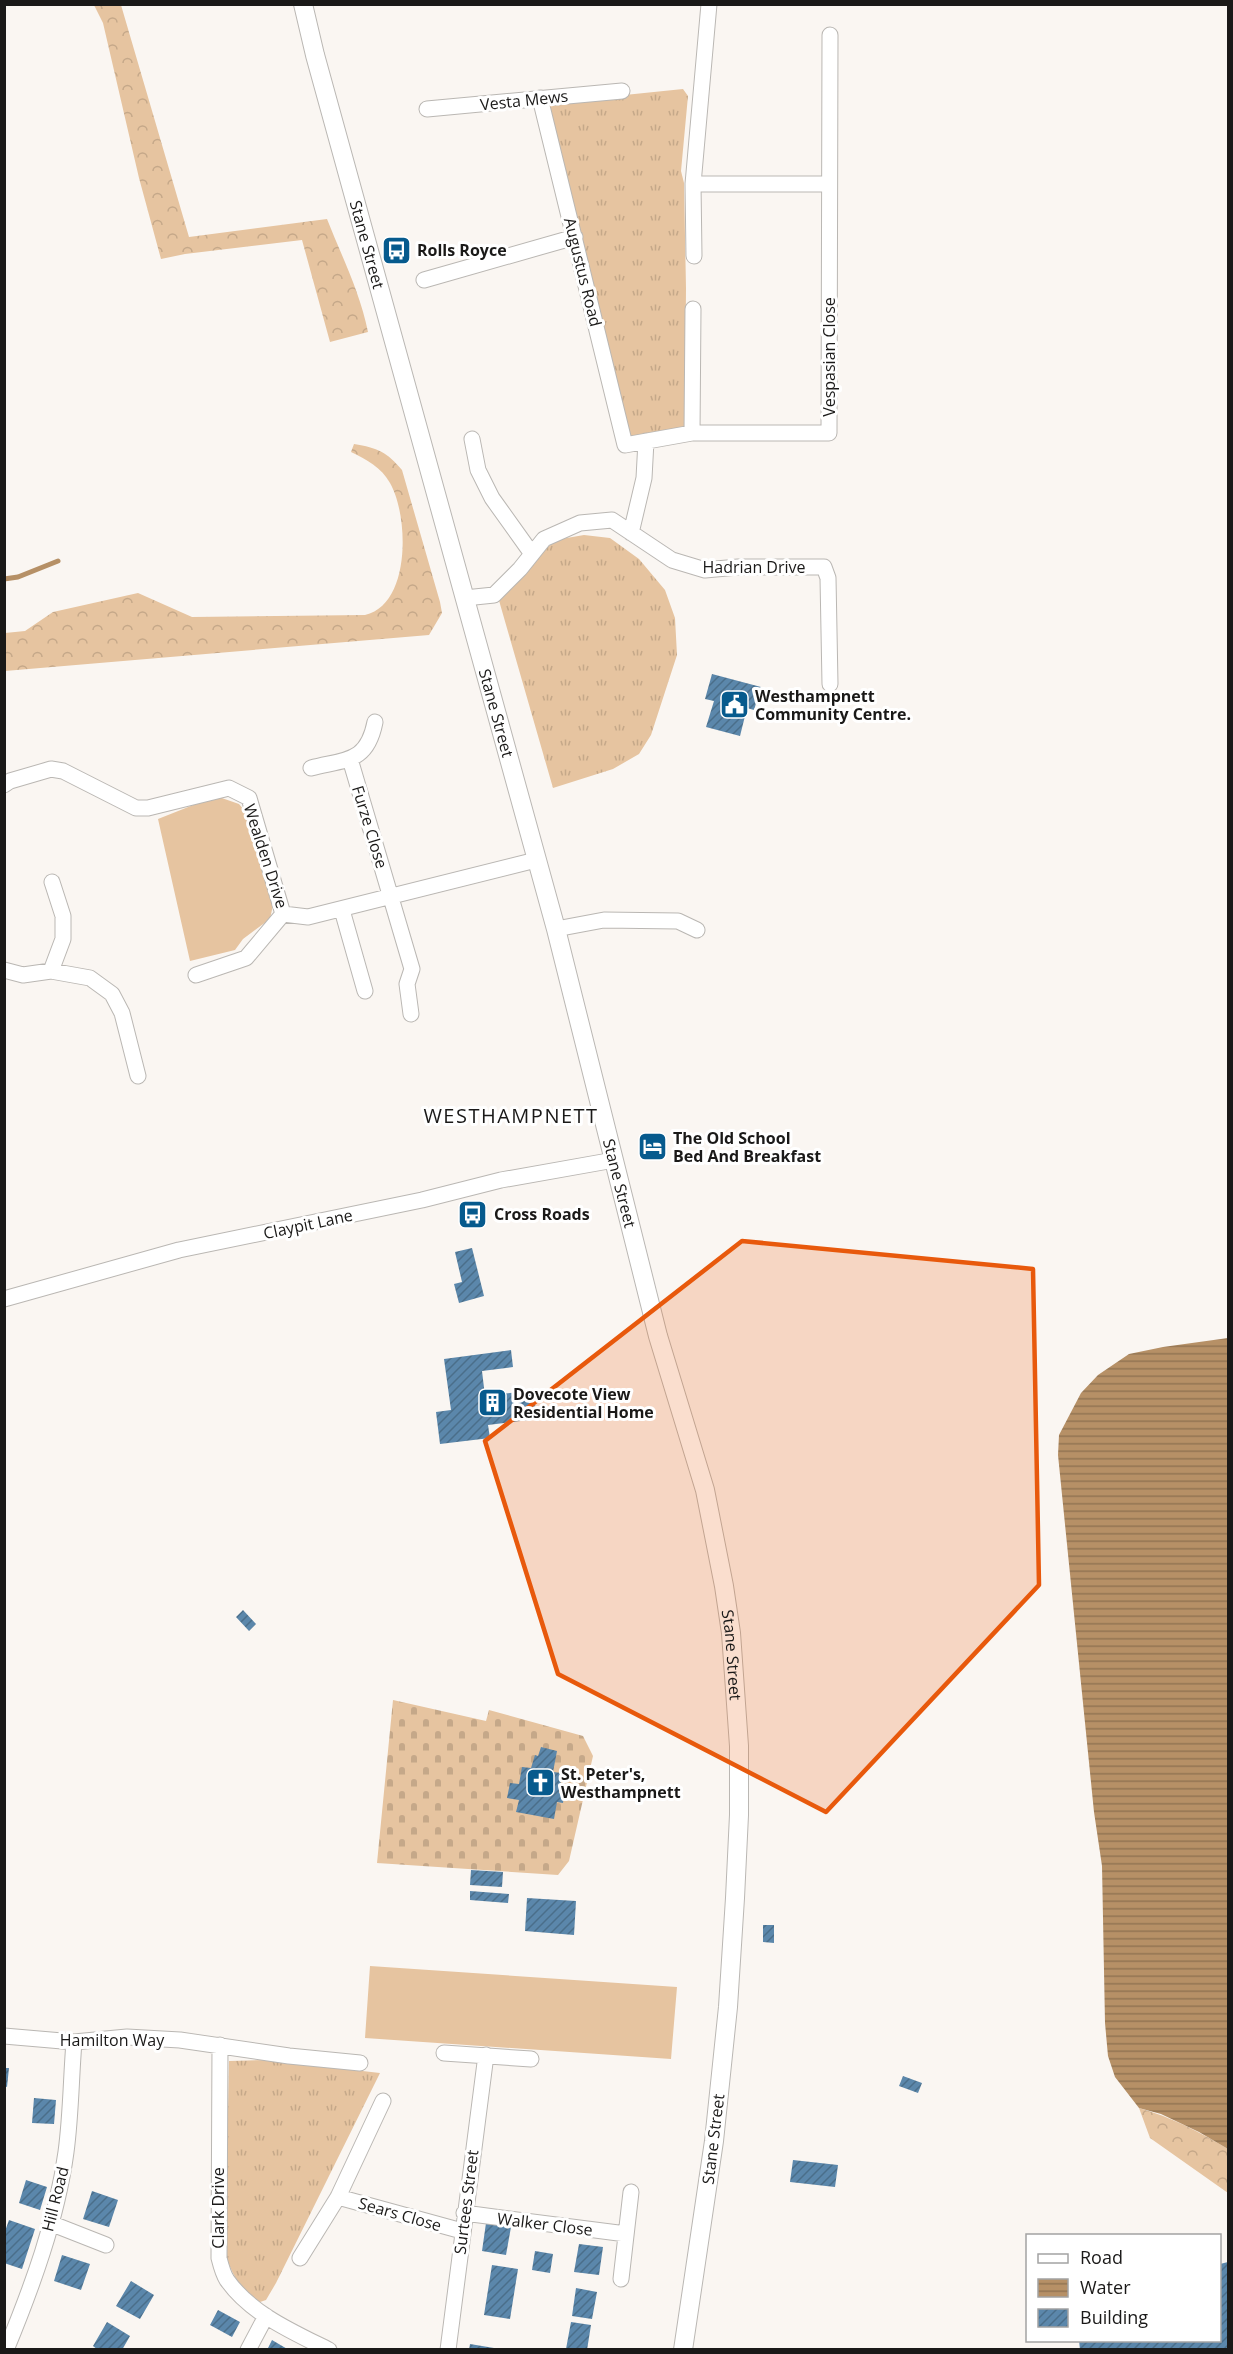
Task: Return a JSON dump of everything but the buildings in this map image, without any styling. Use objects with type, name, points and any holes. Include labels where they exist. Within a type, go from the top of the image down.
[{"type":"street","name":"Stane Street","points":[[303,4],[315,55],[556,929],[658,1336],[705,1490],[724,1586],[736,1696],[739,1815],[728,2007],[714,2141],[683,2349]]},
{"type":"street","points":[[693,255],[693,184],[709,4]]},
{"type":"street","name":"Vespasian Close","points":[[625,445],[692,433],[829,433],[830,35]]},
{"type":"street","name":"Vesta Mews","points":[[427,110],[622,91]]},
{"type":"street","name":"Augustus Road","points":[[540,98],[625,445]]},
{"type":"street","points":[[693,184],[829,184]]},
{"type":"street","points":[[424,280],[575,237]]},
{"type":"street","points":[[692,433],[693,309]]},
{"type":"street","points":[[472,439],[478,470],[492,498],[532,554]]},
{"type":"street","points":[[631,533],[644,478],[646,441]]},
{"type":"street","name":"Hadrian Drive","points":[[465,598],[494,595],[544,539],[579,523],[612,520],[672,560],[705,570],[738,567],[824,567],[828,578],[830,684]]},
{"type":"street","points":[[311,768],[350,759],[364,752],[372,739],[375,722]]},
{"type":"street","name":"Furze Close","points":[[350,759],[412,969],[407,984],[411,1014]]},
{"type":"street","name":"Wealden Drive","points":[[4,785],[10,781],[51,769],[63,771],[142,808],[230,788],[249,798],[283,914],[308,917],[342,910],[536,860]]},
{"type":"street","points":[[51,971],[63,939],[63,916],[52,882]]},
{"type":"street","points":[[342,910],[365,991]]},
{"type":"street","points":[[196,975],[246,958],[283,914]]},
{"type":"street","points":[[556,929],[604,920],[678,921],[697,930]]},
{"type":"street","points":[[4,970],[23,975],[51,971],[90,978],[112,994],[122,1013],[138,1076]]},
{"type":"street","name":"Claypit Lane","points":[[4,1299],[179,1251],[422,1200],[501,1180],[615,1160]]},
{"type":"street","name":"Hamilton Way","points":[[4,2036],[74,2042],[127,2037],[180,2040],[289,2056],[360,2063]]},
{"type":"street","name":"Hill Road","points":[[6,2349],[50,2223],[66,2152],[74,2042]]},
{"type":"street","name":"Clark Drive","points":[[220,2045],[219,2258],[226,2279],[242,2298],[266,2316],[329,2349]]},
{"type":"street","points":[[444,2052],[531,2059]]},
{"type":"street","name":"Surtees Street","points":[[448,2349],[486,2055]]},
{"type":"street","points":[[300,2258],[338,2197],[383,2100]]},
{"type":"street","points":[[621,2279],[631,2192]]},
{"type":"street","name":"Sears Close","points":[[338,2197],[462,2231]]},
{"type":"street","name":"Walker Close","points":[[464,2213],[626,2234]]},
{"type":"street","points":[[50,2223],[106,2245]]},
{"type":"street","points":[[248,2349],[266,2316]]},
{"type":"highlighted area","points":[[742,1241],[1033,1269],[1039,1585],[826,1812],[558,1674],[485,1441]]},
{"type":"green space","points":[[94,5],[121,5],[189,237],[327,219],[355,289],[368,332],[330,342],[302,240],[161,259],[139,178],[103,23]]},
{"type":"green space","points":[[683,89],[688,96],[681,171],[684,183],[686,288],[685,429],[629,439],[547,103]]},
{"type":"green space","points":[[354,444],[381,452],[392,459],[402,470],[442,613],[429,635],[5,671],[5,633],[25,631],[53,612],[138,593],[192,617],[365,615],[380,608],[391,595],[398,578],[402,558],[401,516],[387,478],[373,464],[351,452]]},
{"type":"green space","points":[[584,535],[610,538],[639,559],[665,590],[675,618],[677,655],[651,735],[639,754],[613,769],[553,788],[498,597],[542,550],[561,539]]},
{"type":"green space","points":[[216,796],[239,804],[248,815],[273,905],[270,919],[243,939],[235,950],[190,961],[158,819]]},
{"type":"green space","points":[[393,1700],[486,1721],[489,1710],[583,1736],[593,1756],[569,1861],[558,1875],[377,1863]]},
{"type":"green space","points":[[370,1966],[677,1987],[671,2059],[365,2038]]},
{"type":"green space","points":[[266,2060],[380,2073],[276,2283],[266,2300],[260,2302],[237,2280],[225,2251],[229,2061]]},
{"type":"green space","points":[[1139,2108],[1185,2125],[1228,2149],[1228,2193],[1150,2138]]},
{"type":"water","points":[[1228,1338],[1228,2149],[1161,2114],[1139,2108],[1115,2077],[1108,2056],[1105,2023],[1102,1866],[1094,1812],[1058,1455],[1059,1435],[1081,1393],[1098,1375],[1129,1354]]},
{"type":"waterway","points":[[4,579],[18,577],[58,561]]},
{"type":"place","name":"Rolls Royce","points":[[396,250]]},
{"type":"place","name":"Westhampnett Community Centre.","points":[[734,705]]},
{"type":"place","name":"The Old School Bed And Breakfast","points":[[652,1147]]},
{"type":"place","name":"Cross Roads","points":[[473,1214]]},
{"type":"place","name":"Dovecote View Residential Home","points":[[492,1403]]},
{"type":"place","name":"St. Peter's, Westhampnett","points":[[540,1783]]},
{"type":"district","name":"WESTHAMPNETT","points":[[511,1116]]}]
